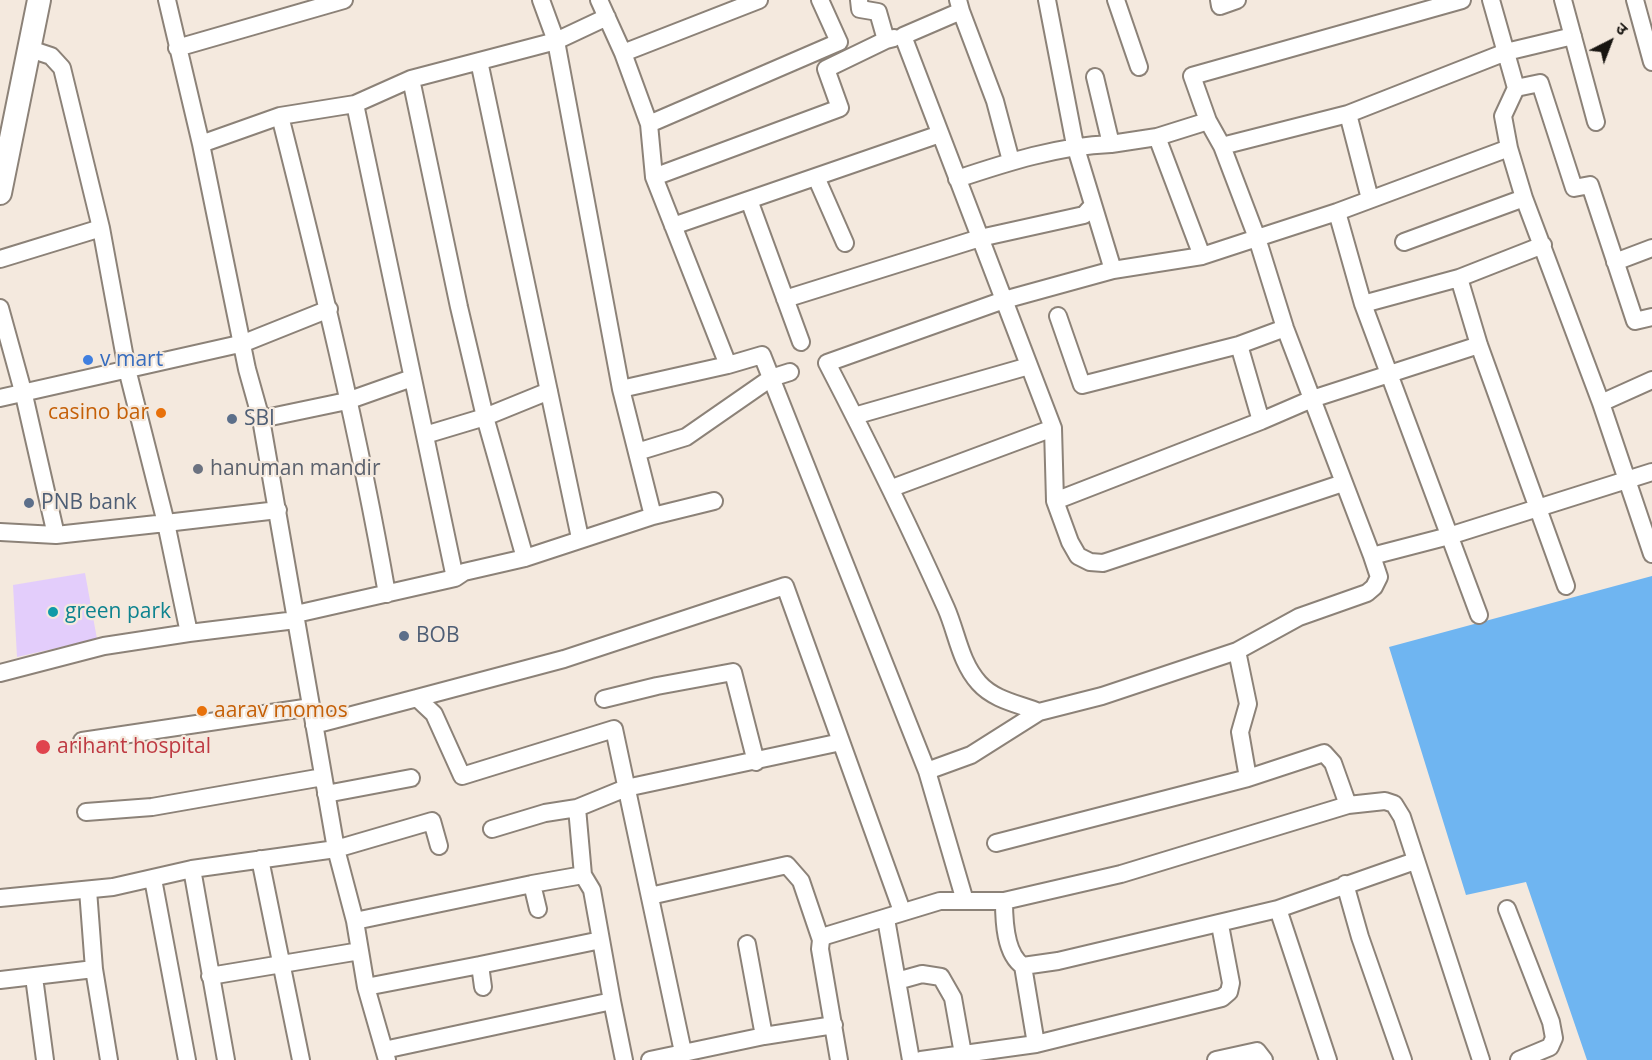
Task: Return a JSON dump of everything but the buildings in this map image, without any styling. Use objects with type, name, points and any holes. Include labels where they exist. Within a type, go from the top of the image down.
[{"type":"street","points":[[0,192],[27,48],[39,0]]},
{"type":"street","points":[[167,0],[261,419],[336,849],[355,921],[366,987],[386,1055],[612,1001]]},
{"type":"street","points":[[177,48],[344,0]]},
{"type":"street","points":[[541,0],[556,41],[621,389],[653,516]]},
{"type":"street","points":[[599,0],[623,53],[649,124],[654,177],[728,364]]},
{"type":"street","points":[[623,53],[759,0]]},
{"type":"street","points":[[649,124],[839,42],[820,0]]},
{"type":"street","points":[[858,0],[860,9],[878,12],[886,40]]},
{"type":"street","points":[[1047,0],[1075,145],[1113,270]]},
{"type":"street","points":[[1116,0],[1139,67]]},
{"type":"street","points":[[1219,0],[1220,6],[1237,0]]},
{"type":"street","points":[[927,771],[971,755],[1039,712],[1102,696],[1237,651],[1299,617],[1367,593],[1374,587],[1379,578],[1372,556],[1286,328],[1257,238],[1222,146],[1208,121],[1192,76],[1462,0]]},
{"type":"street","points":[[1491,0],[1516,88],[1503,116],[1509,148],[1524,198],[1601,403],[1625,481],[1652,554]]},
{"type":"street","points":[[1563,0],[1596,122]]},
{"type":"street","points":[[1635,0],[1652,63]]},
{"type":"street","points":[[654,177],[840,108],[826,69],[886,40],[903,36],[960,5],[995,101],[1011,161]]},
{"type":"street","points":[[201,144],[280,116],[355,104],[411,79],[556,41],[607,17]]},
{"type":"street","points":[[903,36],[1053,428],[1055,501],[1070,542],[1078,556],[1090,562],[1103,563],[1343,483]]},
{"type":"street","points":[[1222,146],[1348,114],[1506,52],[1573,36]]},
{"type":"street","points":[[27,48],[51,56],[62,68],[101,228],[127,369],[166,523],[189,633]]},
{"type":"street","points":[[479,62],[580,538]]},
{"type":"street","points":[[1095,77],[1111,144]]},
{"type":"street","points":[[411,79],[459,308],[485,417],[525,558]]},
{"type":"street","points":[[1516,88],[1540,83],[1574,188],[1590,185],[1635,321],[1652,317]]},
{"type":"street","points":[[355,104],[455,578]]},
{"type":"street","points":[[1348,114],[1370,199]]},
{"type":"street","points":[[280,116],[329,309],[347,401],[367,477],[387,594]]},
{"type":"street","points":[[957,179],[1011,161],[1075,145],[1111,144],[1157,137],[1208,121]]},
{"type":"street","points":[[673,226],[940,134]]},
{"type":"street","points":[[1157,137],[1202,256]]},
{"type":"street","points":[[1039,712],[992,695],[979,683],[965,664],[947,610],[892,488],[827,363],[1004,300],[1113,270],[1202,256],[1337,212],[1509,148]]},
{"type":"street","points":[[816,177],[845,243]]},
{"type":"street","points":[[1404,242],[1524,198]]},
{"type":"street","points":[[749,200],[801,342]]},
{"type":"street","points":[[785,299],[980,238],[1084,215],[1093,205]]},
{"type":"street","points":[[1337,212],[1363,303],[1479,615]]},
{"type":"street","points":[[0,259],[101,228]]},
{"type":"street","points":[[1363,303],[1459,278],[1543,245]]},
{"type":"street","points":[[1615,262],[1652,248]]},
{"type":"street","points":[[1459,278],[1479,345],[1566,586]]},
{"type":"street","points":[[0,308],[24,394],[56,536]]},
{"type":"street","points":[[0,398],[244,343],[329,309]]},
{"type":"street","points":[[1058,316],[1082,384],[1239,345],[1286,328]]},
{"type":"street","points":[[1239,345],[1261,421]]},
{"type":"street","points":[[1055,501],[1312,399],[1479,345]]},
{"type":"street","points":[[621,389],[762,355],[927,771],[964,901]]},
{"type":"street","points":[[854,416],[1029,366]]},
{"type":"street","points":[[637,452],[686,437],[771,378],[790,372]]},
{"type":"street","points":[[261,419],[347,401],[412,378]]},
{"type":"street","points":[[1601,403],[1652,380]]},
{"type":"street","points":[[424,435],[485,417],[549,391]]},
{"type":"street","points":[[892,488],[1053,428]]},
{"type":"street","points":[[1372,556],[1449,536],[1652,472]]},
{"type":"street","points":[[0,673],[104,646],[296,617],[455,578],[464,572],[525,558],[580,538],[714,501]]},
{"type":"street","points":[[0,532],[56,536],[278,510]]},
{"type":"street","points":[[314,725],[564,659],[785,586],[902,911]]},
{"type":"street","points":[[1237,651],[1248,704],[1240,732],[1248,778]]},
{"type":"street","points":[[604,699],[657,686],[734,672],[756,762]]},
{"type":"street","points":[[417,698],[434,714],[462,776],[614,729],[683,1052]]},
{"type":"street","points":[[82,741],[311,707]]},
{"type":"street","points":[[492,829],[545,813],[577,808],[626,788],[841,742]]},
{"type":"street","points":[[996,843],[1248,778],[1324,753],[1333,763],[1348,805]]},
{"type":"street","points":[[86,812],[152,807],[323,777]]},
{"type":"street","points":[[326,794],[411,778]]},
{"type":"street","points":[[821,940],[825,936],[940,901],[1004,901],[1121,874],[1348,805],[1385,801],[1394,804],[1402,818],[1481,1060]]},
{"type":"street","points":[[577,808],[583,875],[592,890],[624,1060]]},
{"type":"street","points":[[0,898],[88,890],[153,879],[192,869],[336,849],[432,821],[439,846]]},
{"type":"street","points":[[260,859],[301,1060]]},
{"type":"street","points":[[1004,901],[1004,920],[1008,941],[1016,962],[1023,966],[1058,961],[1220,925],[1278,909],[1415,861]]},
{"type":"street","points":[[650,896],[788,865],[801,881],[821,940],[839,1060]]},
{"type":"street","points":[[192,869],[226,1060]]},
{"type":"street","points":[[355,921],[583,875]]},
{"type":"street","points":[[153,879],[187,1060]]},
{"type":"street","points":[[532,884],[538,909]]},
{"type":"street","points":[[1345,884],[1360,937],[1403,1060]]},
{"type":"street","points":[[88,890],[94,969],[109,1060]]},
{"type":"street","points":[[1278,909],[1328,1060]]},
{"type":"street","points":[[1507,909],[1551,1022],[1554,1038],[1550,1047],[1520,1060]]},
{"type":"street","points":[[886,919],[911,1060]]},
{"type":"street","points":[[921,1060],[1036,1044],[1222,998],[1229,992],[1231,982],[1220,925]]},
{"type":"street","points":[[366,987],[601,940]]},
{"type":"street","points":[[747,944],[764,1036]]},
{"type":"street","points":[[210,976],[360,951]]},
{"type":"street","points":[[480,965],[483,987]]},
{"type":"street","points":[[1023,966],[1036,1044]]},
{"type":"street","points":[[0,980],[94,969]]},
{"type":"street","points":[[897,981],[922,974],[941,977],[953,998],[963,1054]]},
{"type":"street","points":[[34,977],[45,1060]]},
{"type":"street","points":[[650,1060],[764,1036],[834,1025]]},
{"type":"street","points":[[1216,1060],[1257,1051],[1264,1060]]},
{"type":"water","points":[[1652,576],[1652,1060],[1587,1060],[1526,882],[1466,895],[1389,647]]},
{"type":"place","name":"v mart","points":[[88,360]]},
{"type":"place","name":"casino bar","points":[[161,413]]},
{"type":"place","name":"SBI","points":[[232,419]]},
{"type":"place","name":"hanuman mandir","points":[[198,469]]},
{"type":"place","name":"PNB bank","points":[[29,503]]},
{"type":"place","name":"green park","points":[[53,612]]},
{"type":"place","name":"BOB","points":[[404,636]]},
{"type":"place","name":"aarav momos","points":[[202,711]]},
{"type":"place","name":"arihant hospital","points":[[43,747]]}]
